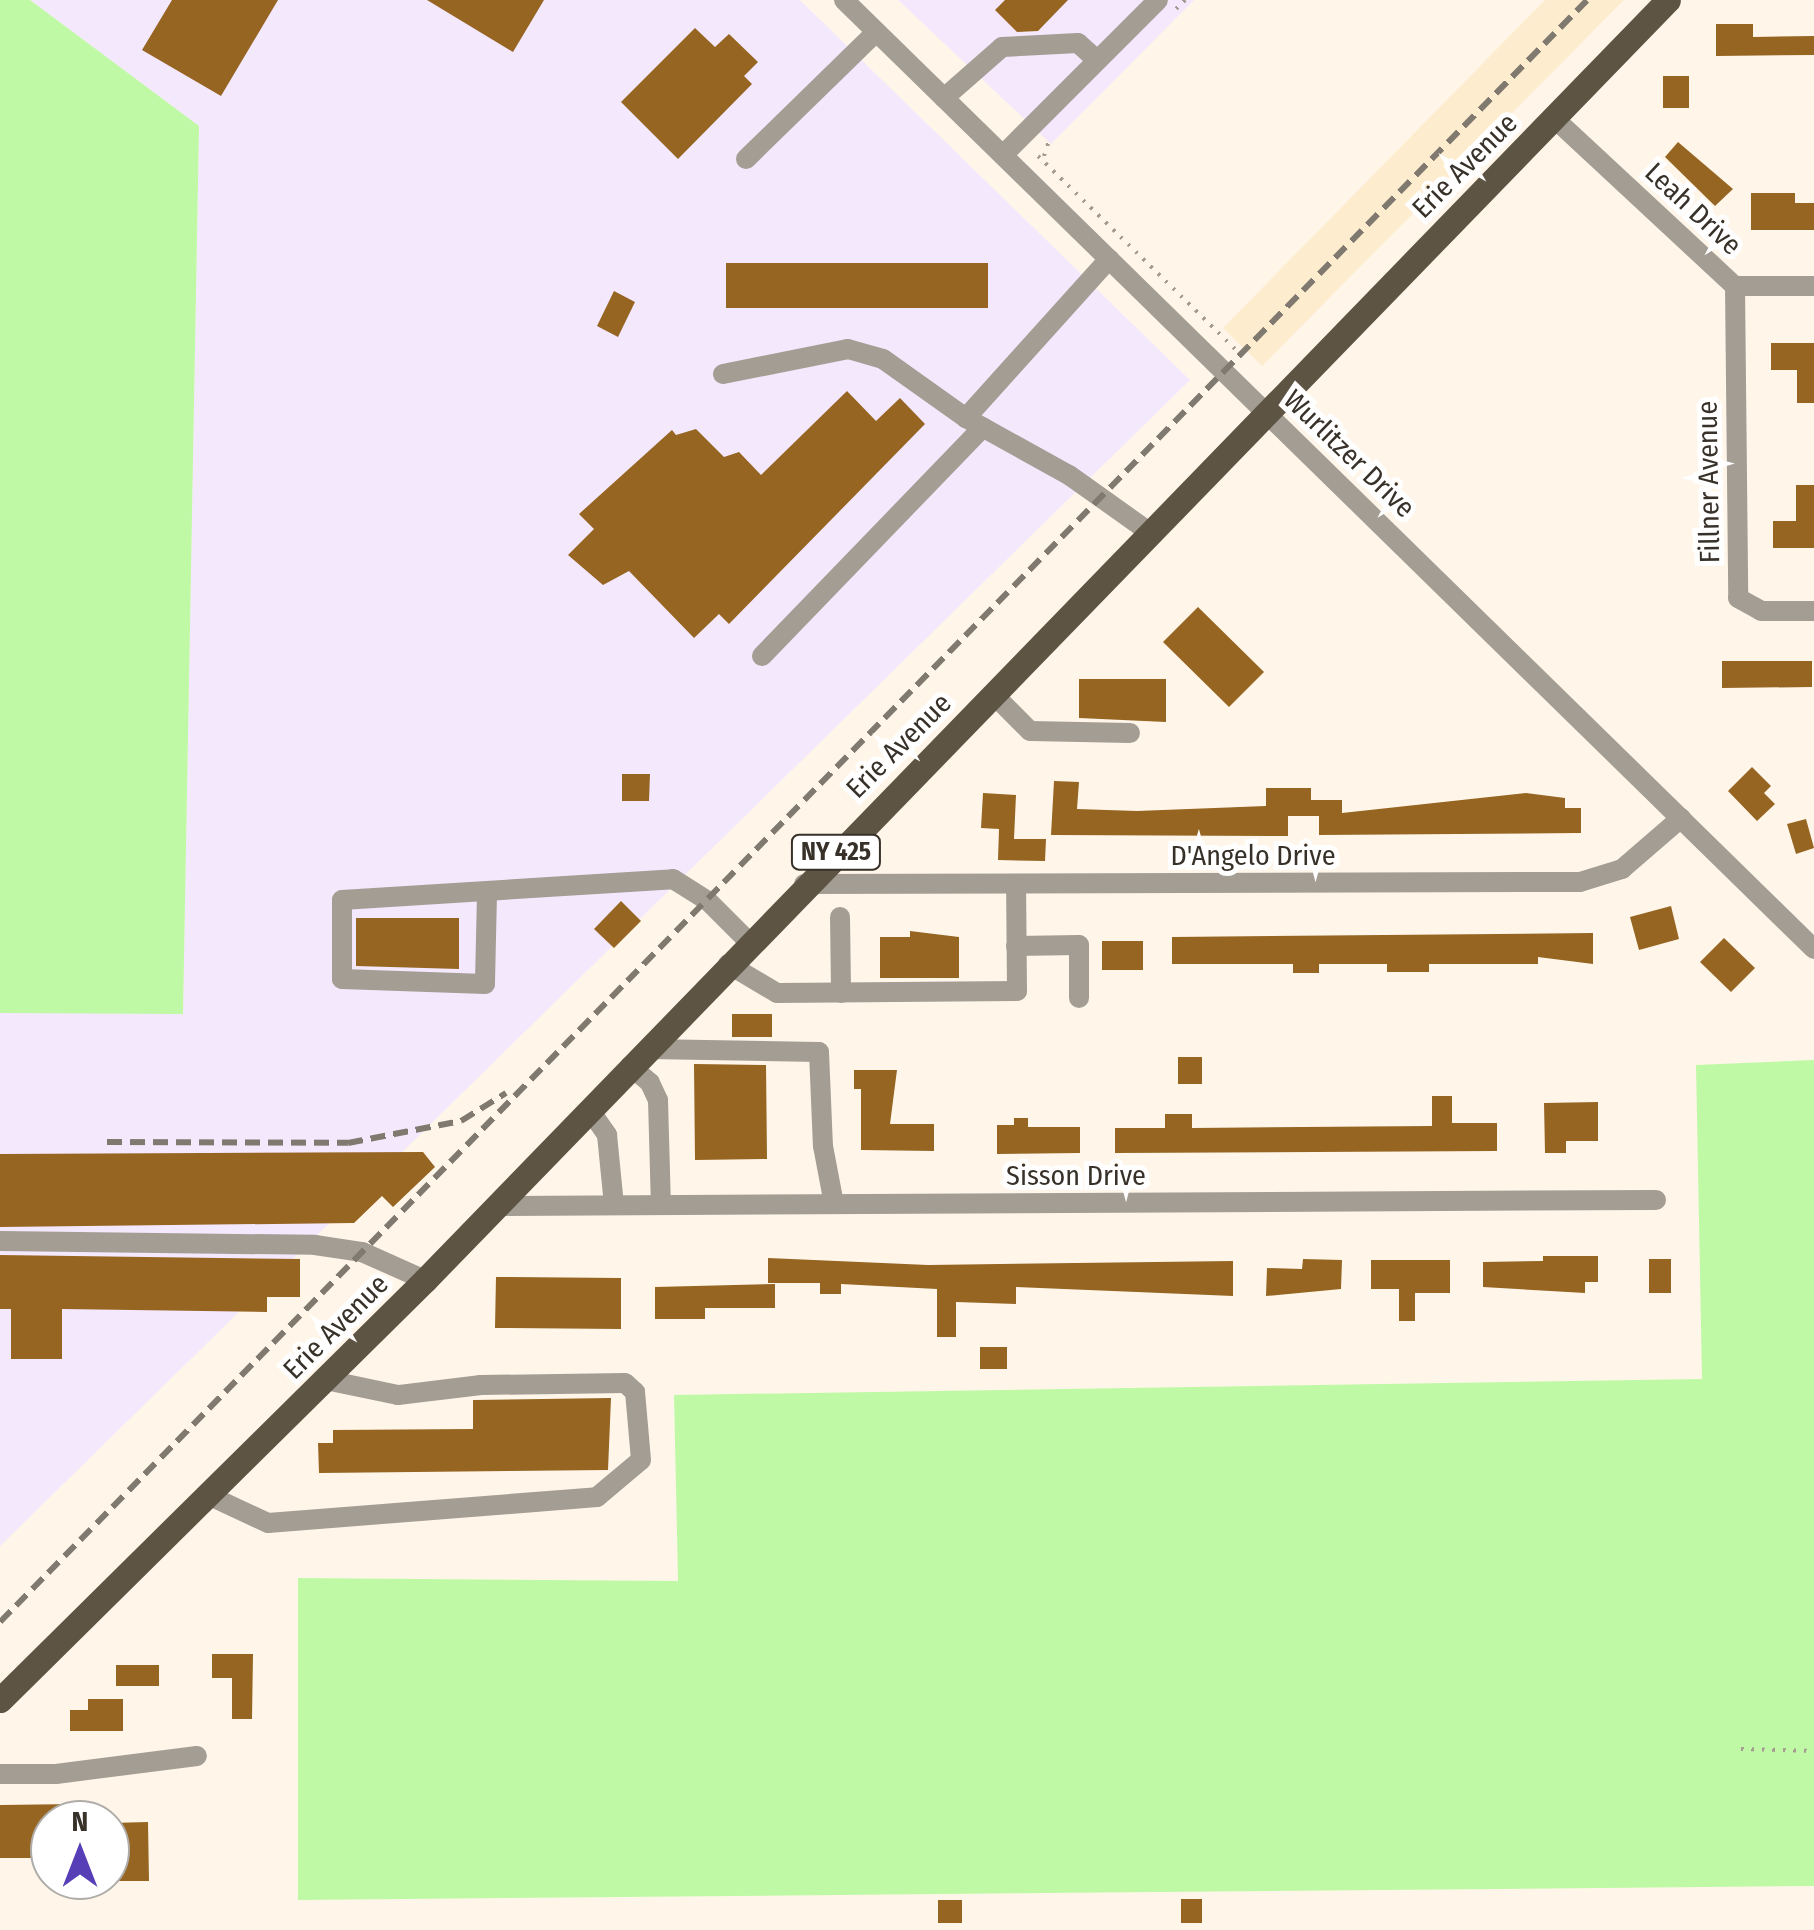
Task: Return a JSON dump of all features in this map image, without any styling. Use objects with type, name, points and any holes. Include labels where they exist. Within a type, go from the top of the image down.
[{"type":"main road","name":"Erie Avenue","points":[[0,1700],[426,1280],[804,884],[1152,534],[1264,409],[1555,119],[1668,0]]},
{"type":"street","name":"Wurlitzer Drive","points":[[844,0],[1813,946]]},
{"type":"street","points":[[1002,155],[1158,0]]},
{"type":"street","points":[[746,159],[876,32]]},
{"type":"street","points":[[944,98],[1002,47],[1078,44],[1098,60]]},
{"type":"street","name":"Leah Drive","points":[[1555,119],[1735,286],[1814,286]]},
{"type":"street","points":[[762,656],[975,422],[1110,259]]},
{"type":"street","name":"Fillner Avenue","points":[[1735,286],[1738,598],[1761,611],[1814,611]]},
{"type":"street","points":[[722,374],[848,349],[883,359],[1152,534]]},
{"type":"street","points":[[993,694],[1030,732],[1130,733]]},
{"type":"street","name":"D'Angelo Drive","points":[[804,884],[1580,882],[1622,868],[1681,818]]},
{"type":"street","points":[[487,894],[485,984],[342,980],[342,900],[487,894],[673,879],[708,902],[749,942]]},
{"type":"street","points":[[728,964],[777,993],[1017,992],[1016,884]]},
{"type":"street","points":[[840,917],[841,994]]},
{"type":"street","points":[[1016,946],[1078,945],[1079,998]]},
{"type":"street","points":[[661,1206],[658,1100],[639,1057],[820,1052],[834,1204]]},
{"type":"street","points":[[589,1109],[607,1135],[614,1206]]},
{"type":"street","name":"Sisson Drive","points":[[496,1206],[1656,1200]]},
{"type":"street","points":[[0,1241],[316,1245],[362,1252],[426,1280]]},
{"type":"street","points":[[210,1496],[268,1523],[597,1497],[641,1460],[634,1392],[624,1383],[481,1385],[398,1395],[326,1380]]},
{"type":"street","points":[[0,1774],[56,1774],[198,1756]]},
{"type":"path","points":[[1038,156],[1234,349]]},
{"type":"path","points":[[1741,1749],[1814,1752]]},
{"type":"shaded area","points":[[30,0],[800,0],[1190,380],[0,1546],[0,1013],[183,1013],[199,126]]},
{"type":"shaded area","points":[[898,0],[1194,0],[1051,144]]},
{"type":"shaded area","points":[[1545,0],[1624,0],[1262,366],[1223,328]]},
{"type":"green space","points":[[0,0],[30,0],[199,126],[183,1014],[0,1013]]},
{"type":"green space","points":[[1814,1060],[1814,1886],[298,1900],[298,1578],[678,1581],[674,1395],[1702,1379],[1696,1065]]},
{"type":"building","points":[[172,0],[278,0],[221,96],[142,50]]},
{"type":"building","points":[[427,0],[544,0],[513,52]]},
{"type":"building","points":[[1005,0],[1068,0],[1038,31],[1017,32],[995,10]]},
{"type":"building","points":[[1716,24],[1753,24],[1753,37],[1814,36],[1814,55],[1716,56]]},
{"type":"building","points":[[695,28],[715,47],[729,34],[758,62],[744,76],[752,84],[678,159],[621,102]]},
{"type":"building","points":[[1663,76],[1689,76],[1689,108],[1663,108]]},
{"type":"building","points":[[1678,142],[1733,189],[1715,206],[1665,157]]},
{"type":"building","points":[[1751,193],[1795,193],[1795,203],[1814,203],[1814,230],[1751,230]]},
{"type":"building","points":[[726,263],[988,263],[988,308],[726,308]]},
{"type":"building","points":[[614,291],[635,302],[618,337],[597,326]]},
{"type":"building","points":[[1771,343],[1814,343],[1814,403],[1797,403],[1797,370],[1771,370]]},
{"type":"building","points":[[847,391],[876,421],[900,398],[925,424],[729,624],[719,614],[694,638],[629,571],[603,585],[568,555],[594,529],[579,514],[672,430],[676,435],[696,429],[724,457],[739,452],[761,475]]},
{"type":"building","points":[[1796,485],[1814,485],[1814,548],[1773,548],[1773,521],[1796,521]]},
{"type":"building","points":[[1198,607],[1264,672],[1229,707],[1163,642]]},
{"type":"building","points":[[1722,661],[1812,661],[1812,687],[1722,688]]},
{"type":"building","points":[[1079,679],[1166,679],[1166,722],[1079,718]]},
{"type":"building","points":[[1752,767],[1771,786],[1764,793],[1775,804],[1757,821],[1728,791]]},
{"type":"building","points":[[622,774],[650,774],[649,801],[622,801]]},
{"type":"building","points":[[1054,781],[1079,782],[1077,809],[1137,811],[1266,806],[1266,788],[1311,788],[1311,800],[1342,800],[1342,813],[1526,793],[1565,798],[1565,808],[1581,808],[1581,833],[1319,835],[1319,816],[1288,816],[1288,836],[1051,835]]},
{"type":"building","points":[[983,793],[1016,795],[1014,839],[1046,839],[1045,861],[998,860],[999,829],[981,828]]},
{"type":"building","points":[[1806,819],[1814,848],[1796,854],[1787,824]]},
{"type":"building","points":[[621,901],[641,921],[614,948],[594,929]]},
{"type":"building","points":[[1671,906],[1679,939],[1639,950],[1630,917]]},
{"type":"building","points":[[356,918],[459,918],[459,969],[356,966]]},
{"type":"building","points":[[910,931],[959,937],[959,978],[880,978],[880,937],[910,937]]},
{"type":"building","points":[[1593,933],[1593,964],[1538,957],[1538,964],[1429,964],[1429,972],[1387,972],[1387,964],[1319,964],[1319,973],[1293,973],[1293,964],[1172,964],[1172,937]]},
{"type":"building","points":[[1724,938],[1755,968],[1731,992],[1700,962]]},
{"type":"building","points":[[1102,941],[1143,941],[1143,970],[1102,970]]},
{"type":"building","points":[[732,1014],[772,1014],[772,1037],[732,1037]]},
{"type":"building","points":[[1178,1057],[1202,1057],[1202,1084],[1178,1084]]},
{"type":"building","points":[[694,1064],[766,1065],[767,1159],[695,1160]]},
{"type":"building","points":[[854,1070],[897,1070],[890,1124],[934,1124],[934,1151],[861,1150],[861,1089],[854,1089]]},
{"type":"building","points":[[1432,1096],[1452,1096],[1452,1123],[1497,1123],[1497,1151],[1115,1153],[1115,1128],[1165,1128],[1165,1114],[1192,1114],[1192,1128],[1432,1126]]},
{"type":"building","points":[[1598,1102],[1598,1141],[1566,1141],[1566,1153],[1545,1153],[1544,1103]]},
{"type":"building","points":[[1014,1118],[1028,1118],[1028,1127],[1080,1127],[1080,1153],[997,1154],[997,1125],[1014,1125]]},
{"type":"building","points":[[423,1152],[435,1167],[393,1207],[382,1196],[354,1223],[0,1227],[0,1154]]},
{"type":"building","points":[[0,1255],[300,1259],[300,1297],[267,1297],[267,1312],[62,1309],[62,1359],[11,1359],[11,1309],[0,1309]]},
{"type":"building","points":[[1543,1256],[1598,1256],[1598,1282],[1585,1282],[1585,1293],[1483,1287],[1483,1262],[1543,1261]]},
{"type":"building","points":[[768,1258],[928,1265],[1233,1261],[1233,1296],[1016,1287],[1016,1304],[956,1302],[956,1337],[937,1337],[937,1289],[841,1284],[841,1294],[820,1294],[820,1283],[768,1283]]},
{"type":"building","points":[[1303,1259],[1342,1260],[1341,1289],[1266,1296],[1267,1268],[1302,1269]]},
{"type":"building","points":[[1649,1259],[1671,1259],[1671,1293],[1649,1293]]},
{"type":"building","points":[[1371,1260],[1450,1260],[1450,1293],[1415,1293],[1415,1321],[1399,1321],[1399,1289],[1371,1289]]},
{"type":"building","points":[[496,1277],[621,1278],[621,1329],[495,1328]]},
{"type":"building","points":[[775,1284],[775,1308],[705,1308],[705,1319],[655,1319],[655,1287]]},
{"type":"building","points":[[980,1347],[1007,1347],[1007,1369],[980,1369]]},
{"type":"building","points":[[611,1398],[608,1470],[319,1473],[318,1443],[333,1443],[333,1430],[473,1429],[473,1400]]},
{"type":"building","points":[[212,1654],[253,1654],[252,1719],[232,1719],[232,1678],[212,1678]]},
{"type":"building","points":[[116,1665],[159,1665],[159,1686],[116,1686]]},
{"type":"building","points":[[88,1699],[123,1699],[123,1731],[70,1731],[70,1710],[88,1710]]},
{"type":"building","points":[[0,1805],[30,1805],[30,1858],[0,1858]]},
{"type":"building","points":[[130,1822],[148,1822],[149,1881],[130,1881]]},
{"type":"building","points":[[1181,1899],[1202,1899],[1202,1923],[1181,1923]]},
{"type":"building","points":[[938,1900],[962,1900],[962,1923],[938,1923]]},
{"type":"railway","points":[[0,1622],[1587,0]]},
{"type":"railway","points":[[107,1142],[348,1143],[461,1121],[506,1093]]}]
